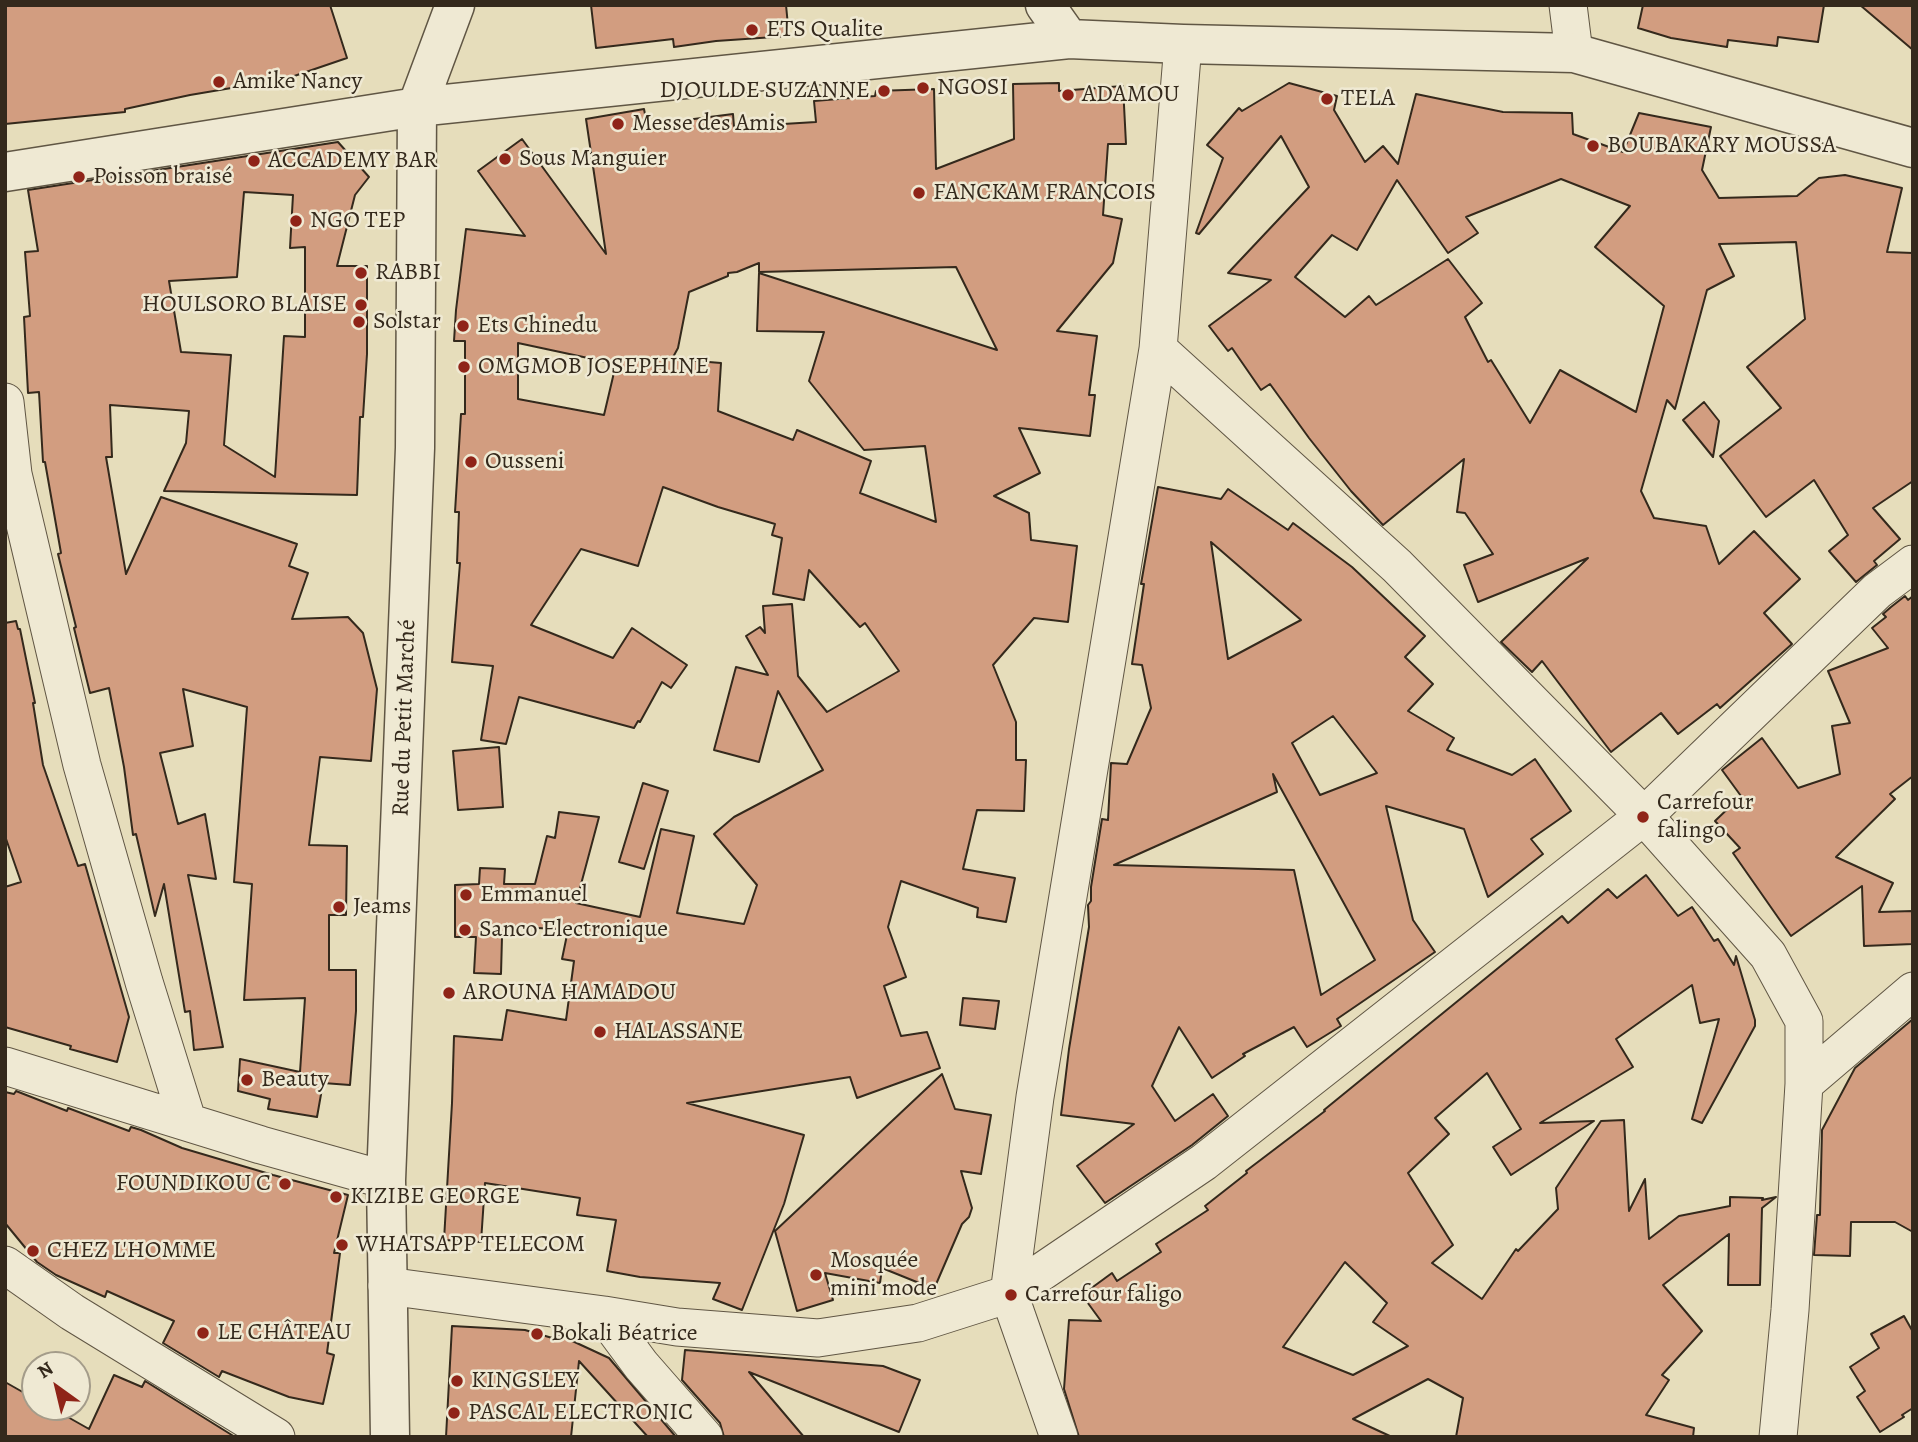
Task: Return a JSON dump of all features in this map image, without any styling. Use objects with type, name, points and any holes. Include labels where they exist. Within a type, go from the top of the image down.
[{"type":"street","name":"Rue du Petit Marché","points":[[390,1437],[386,1180],[415,448],[417,107],[455,5]]},
{"type":"street","points":[[1045,5],[1069,38]]},
{"type":"street","points":[[1568,5],[1574,53]]},
{"type":"street","points":[[5,172],[417,107],[1069,38],[1182,44],[1574,53],[1913,148]]},
{"type":"street","points":[[1059,1437],[1009,1294],[1034,1097],[1158,349],[1182,44]]},
{"type":"street","points":[[1158,349],[1397,566],[1644,816],[1768,955],[1804,1021],[1804,1084],[1790,1310],[1778,1437]]},
{"type":"street","points":[[5,401],[13,474],[82,765],[187,1120]]},
{"type":"street","points":[[387,1286],[677,1327],[818,1338],[918,1323],[1009,1294],[1203,1162],[1644,816],[1877,592],[1913,564]]},
{"type":"street","points":[[1804,1084],[1913,991]]},
{"type":"street","points":[[5,1066],[386,1180]]},
{"type":"street","points":[[5,1265],[72,1312],[276,1437]]},
{"type":"street","points":[[604,1315],[641,1365],[704,1437]]},
{"type":"building","points":[[5,5],[330,5],[347,58],[262,87],[261,83],[190,95],[125,109],[125,112],[5,124]]},
{"type":"building","points":[[591,5],[786,5],[789,36],[674,47],[673,39],[596,48]]},
{"type":"building","points":[[1643,5],[1824,5],[1818,42],[1778,37],[1777,46],[1728,40],[1727,47],[1671,38],[1638,28]]},
{"type":"building","points":[[1860,5],[1913,5],[1913,50]]},
{"type":"building","points":[[1059,83],[1059,91],[1123,86],[1126,144],[1108,144],[1103,215],[1122,219],[1113,263],[1057,331],[1097,336],[1089,395],[1095,395],[1090,436],[1019,428],[1040,473],[994,496],[1029,513],[1031,540],[1077,546],[1068,622],[1034,618],[993,665],[1016,722],[1016,760],[1026,760],[1024,811],[977,810],[963,869],[1015,878],[1006,922],[977,917],[978,908],[901,881],[888,927],[906,977],[884,986],[901,1036],[927,1032],[940,1068],[857,1098],[850,1077],[687,1103],[804,1135],[784,1204],[742,1310],[713,1299],[720,1283],[640,1277],[607,1271],[616,1220],[577,1215],[580,1198],[485,1183],[481,1242],[444,1240],[454,1036],[502,1040],[507,1010],[566,1020],[574,961],[562,959],[568,930],[508,926],[508,937],[502,937],[501,974],[474,973],[476,937],[455,937],[455,885],[479,884],[480,868],[505,869],[504,884],[535,884],[547,836],[555,838],[559,812],[599,817],[576,903],[640,917],[661,829],[694,836],[677,913],[744,924],[757,885],[714,834],[734,817],[823,770],[778,691],[759,762],[714,750],[736,667],[768,675],[746,636],[760,627],[765,633],[763,606],[792,604],[798,676],[827,712],[899,671],[865,623],[860,627],[809,570],[804,600],[773,594],[782,538],[772,535],[775,524],[663,487],[638,566],[581,549],[531,625],[613,658],[632,628],[687,665],[671,688],[662,682],[634,728],[519,697],[506,744],[481,740],[493,666],[452,662],[460,563],[457,563],[459,512],[455,512],[461,414],[465,414],[465,341],[454,341],[456,310],[466,229],[525,236],[478,171],[522,139],[606,254],[586,119],[644,109],[647,125],[733,114],[734,127],[816,122],[814,101],[875,96],[876,91],[934,89],[936,169],[1014,139],[1013,84]],"holes":[[[759,263],[759,272],[956,267],[997,350],[759,273],[757,331],[824,332],[809,381],[864,450],[925,446],[936,522],[860,493],[871,461],[797,430],[793,440],[718,411],[721,363],[672,359],[678,348],[689,292],[728,276],[728,273]],[[518,343],[616,364],[604,415],[518,399]]]},
{"type":"building","points":[[1289,83],[1337,96],[1334,110],[1365,162],[1383,146],[1398,164],[1416,94],[1503,112],[1572,113],[1573,134],[1623,152],[1639,113],[1711,127],[1702,170],[1719,198],[1797,196],[1819,178],[1845,175],[1902,188],[1887,252],[1913,253],[1913,481],[1873,508],[1900,539],[1874,561],[1877,565],[1856,582],[1829,551],[1848,535],[1814,480],[1766,517],[1720,456],[1781,408],[1747,367],[1805,319],[1796,242],[1719,244],[1734,276],[1707,290],[1675,409],[1667,400],[1641,491],[1654,518],[1706,526],[1719,564],[1754,531],[1800,579],[1764,613],[1792,644],[1720,708],[1717,704],[1678,734],[1661,713],[1611,752],[1542,661],[1532,672],[1501,642],[1588,558],[1478,602],[1464,565],[1493,554],[1465,513],[1457,512],[1464,459],[1383,525],[1351,491],[1270,384],[1261,390],[1232,348],[1228,351],[1209,326],[1271,280],[1228,273],[1309,187],[1281,136],[1199,234],[1196,233],[1223,158],[1207,145],[1239,108],[1242,111]],"holes":[[[1561,179],[1630,206],[1595,247],[1664,306],[1636,412],[1560,370],[1530,423],[1491,360],[1488,362],[1465,317],[1482,303],[1448,259],[1376,305],[1369,296],[1345,317],[1295,277],[1332,235],[1357,250],[1397,180],[1448,253],[1478,233],[1466,217]]]},
{"type":"building","points":[[338,142],[369,177],[355,195],[337,266],[367,266],[367,354],[363,417],[360,417],[357,495],[164,491],[186,443],[189,411],[110,405],[112,457],[106,457],[126,574],[161,497],[297,544],[289,566],[308,573],[292,619],[348,617],[363,633],[377,689],[371,761],[320,757],[309,845],[347,846],[346,915],[329,915],[329,970],[356,970],[356,1011],[350,1085],[323,1083],[317,1117],[268,1109],[270,1099],[238,1091],[240,1059],[300,1072],[305,998],[244,1000],[252,884],[234,882],[247,707],[183,689],[193,746],[160,753],[178,824],[205,814],[216,879],[188,875],[223,1047],[194,1050],[190,1011],[185,1012],[164,884],[155,916],[136,834],[133,835],[109,688],[90,693],[58,554],[61,553],[43,462],[39,392],[28,393],[24,317],[30,316],[25,252],[38,251],[28,190]],"holes":[[[244,192],[293,195],[290,248],[305,247],[305,337],[284,336],[275,477],[224,445],[231,355],[181,352],[169,281],[237,277]]]},
{"type":"building","points":[[1704,402],[1719,421],[1713,457],[1683,420]]},
{"type":"building","points":[[1158,487],[1221,499],[1228,489],[1288,530],[1293,523],[1352,567],[1425,636],[1405,657],[1433,684],[1408,711],[1454,738],[1447,750],[1512,775],[1535,759],[1571,811],[1531,839],[1543,854],[1488,897],[1464,829],[1386,806],[1413,920],[1435,952],[1337,1019],[1341,1026],[1307,1047],[1294,1027],[1243,1054],[1245,1056],[1212,1078],[1179,1027],[1152,1086],[1175,1121],[1213,1094],[1228,1116],[1192,1145],[1105,1203],[1077,1166],[1134,1124],[1061,1115],[1089,927],[1088,905],[1091,901],[1102,819],[1108,820],[1111,763],[1127,764],[1151,708],[1142,665],[1132,664],[1144,584],[1141,584]],"holes":[[[1211,542],[1301,620],[1228,659]],[[1333,716],[1377,773],[1320,795],[1292,743]],[[1273,774],[1375,960],[1321,995],[1294,870],[1114,865],[1277,792]]]},
{"type":"building","points":[[1905,596],[1908,600],[1913,596],[1913,776],[1890,794],[1895,799],[1836,857],[1893,883],[1879,912],[1913,911],[1913,944],[1864,946],[1862,886],[1791,936],[1733,853],[1740,848],[1715,821],[1741,796],[1722,770],[1762,738],[1798,788],[1840,774],[1832,726],[1850,723],[1828,671],[1888,648],[1872,628],[1886,617],[1883,614]]},
{"type":"building","points":[[16,621],[35,703],[43,765],[78,866],[85,864],[129,1017],[117,1062],[5,1027],[5,887],[21,882],[5,836],[5,623]]},
{"type":"building","points":[[499,747],[503,807],[458,810],[453,751]]},
{"type":"building","points":[[643,783],[668,791],[644,869],[619,862]]},
{"type":"building","points":[[1646,875],[1678,916],[1692,907],[1714,941],[1718,939],[1734,965],[1736,956],[1755,1026],[1702,1123],[1692,1119],[1719,1019],[1700,1023],[1692,985],[1616,1039],[1633,1067],[1540,1123],[1594,1121],[1511,1175],[1493,1147],[1521,1129],[1487,1073],[1435,1118],[1449,1134],[1408,1173],[1453,1245],[1432,1263],[1482,1299],[1516,1249],[1518,1251],[1558,1209],[1556,1188],[1601,1121],[1624,1120],[1629,1211],[1645,1179],[1649,1239],[1679,1216],[1730,1206],[1730,1197],[1763,1198],[1762,1200],[1776,1197],[1762,1208],[1760,1285],[1728,1285],[1729,1234],[1663,1285],[1702,1331],[1662,1375],[1669,1380],[1646,1415],[1694,1428],[1693,1437],[1456,1437],[1463,1398],[1428,1379],[1353,1419],[1392,1437],[1079,1437],[1064,1389],[1069,1320],[1101,1321],[1082,1295],[1112,1273],[1117,1281],[1161,1252],[1156,1244],[1208,1210],[1205,1206],[1247,1173],[1246,1171],[1325,1111],[1562,916],[1568,923],[1608,889],[1617,898]],"holes":[[[1345,1262],[1387,1303],[1373,1322],[1408,1346],[1353,1375],[1283,1347]]]},
{"type":"building","points":[[963,998],[999,1001],[995,1029],[960,1025]]},
{"type":"building","points":[[1913,1019],[1913,1232],[1895,1222],[1851,1222],[1850,1256],[1814,1255],[1817,1215],[1820,1215],[1822,1130],[1855,1068]]},
{"type":"building","points":[[942,1074],[955,1109],[991,1115],[981,1174],[961,1171],[972,1208],[969,1217],[962,1224],[934,1289],[882,1268],[880,1283],[825,1273],[833,1300],[797,1311],[775,1231]]},
{"type":"building","points":[[16,1091],[129,1131],[131,1127],[141,1130],[182,1148],[348,1195],[334,1253],[340,1253],[327,1353],[334,1355],[323,1404],[289,1397],[222,1371],[219,1377],[163,1343],[174,1321],[107,1291],[105,1297],[56,1275],[37,1262],[5,1223],[5,1092],[14,1094]]},
{"type":"building","points":[[1904,1316],[1913,1332],[1913,1408],[1880,1432],[1857,1397],[1865,1391],[1850,1367],[1879,1348],[1871,1334]]},
{"type":"building","points":[[452,1326],[525,1330],[559,1340],[553,1332],[609,1358],[676,1437],[648,1437],[579,1361],[571,1437],[446,1437]]},
{"type":"building","points":[[685,1350],[883,1366],[920,1380],[899,1432],[749,1372],[804,1437],[724,1437],[720,1423],[682,1380]]},
{"type":"building","points":[[114,1375],[142,1387],[145,1381],[235,1437],[5,1437],[5,1382],[21,1391],[21,1421],[75,1421],[89,1429]]},
{"type":"place","name":"ETS Qualite","points":[[752,30]]},
{"type":"place","name":"Amike Nancy","points":[[219,82]]},
{"type":"place","name":"NGOSI","points":[[923,88]]},
{"type":"place","name":"DJOULDE SUZANNE","points":[[884,91]]},
{"type":"place","name":"ADAMOU","points":[[1068,95]]},
{"type":"place","name":"TELA","points":[[1327,99]]},
{"type":"place","name":"Messe des Amis","points":[[618,124]]},
{"type":"place","name":"BOUBAKARY MOUSSA","points":[[1593,146]]},
{"type":"place","name":"Sous Manguier","points":[[505,159]]},
{"type":"place","name":"ACCADEMY BAR","points":[[254,161]]},
{"type":"place","name":"Poisson braisé","points":[[79,177]]},
{"type":"place","name":"FANCKAM FRANCOIS","points":[[919,193]]},
{"type":"place","name":"NGO TEP","points":[[296,221]]},
{"type":"place","name":"RABBI","points":[[361,273]]},
{"type":"place","name":"HOULSORO BLAISE","points":[[361,305]]},
{"type":"place","name":"Solstar","points":[[359,322]]},
{"type":"place","name":"Ets Chinedu","points":[[463,326]]},
{"type":"place","name":"OMGMOB JOSEPHINE","points":[[464,367]]},
{"type":"place","name":"Ousseni","points":[[471,462]]},
{"type":"place","name":"Carrefour falingo","points":[[1643,817]]},
{"type":"place","name":"Emmanuel","points":[[466,895]]},
{"type":"place","name":"Jeams","points":[[339,907]]},
{"type":"place","name":"Sanco Electronique","points":[[465,930]]},
{"type":"place","name":"AROUNA HAMADOU","points":[[449,993]]},
{"type":"place","name":"HALASSANE","points":[[600,1032]]},
{"type":"place","name":"Beauty","points":[[247,1080]]},
{"type":"place","name":"FOUNDIKOU C","points":[[285,1184]]},
{"type":"place","name":"KIZIBE GEORGE","points":[[336,1197]]},
{"type":"place","name":"WHATSAPP TELECOM","points":[[342,1245]]},
{"type":"place","name":"CHEZ L'HOMME","points":[[33,1251]]},
{"type":"place","name":"Mosquée mini mode","points":[[816,1275]]},
{"type":"place","name":"Carrefour faligo","points":[[1011,1295]]},
{"type":"place","name":"LE CHÂTEAU","points":[[203,1333]]},
{"type":"place","name":"Bokali Béatrice","points":[[537,1334]]},
{"type":"place","name":"KINGSLEY","points":[[457,1381]]},
{"type":"place","name":"PASCAL ELECTRONIC","points":[[454,1413]]}]
